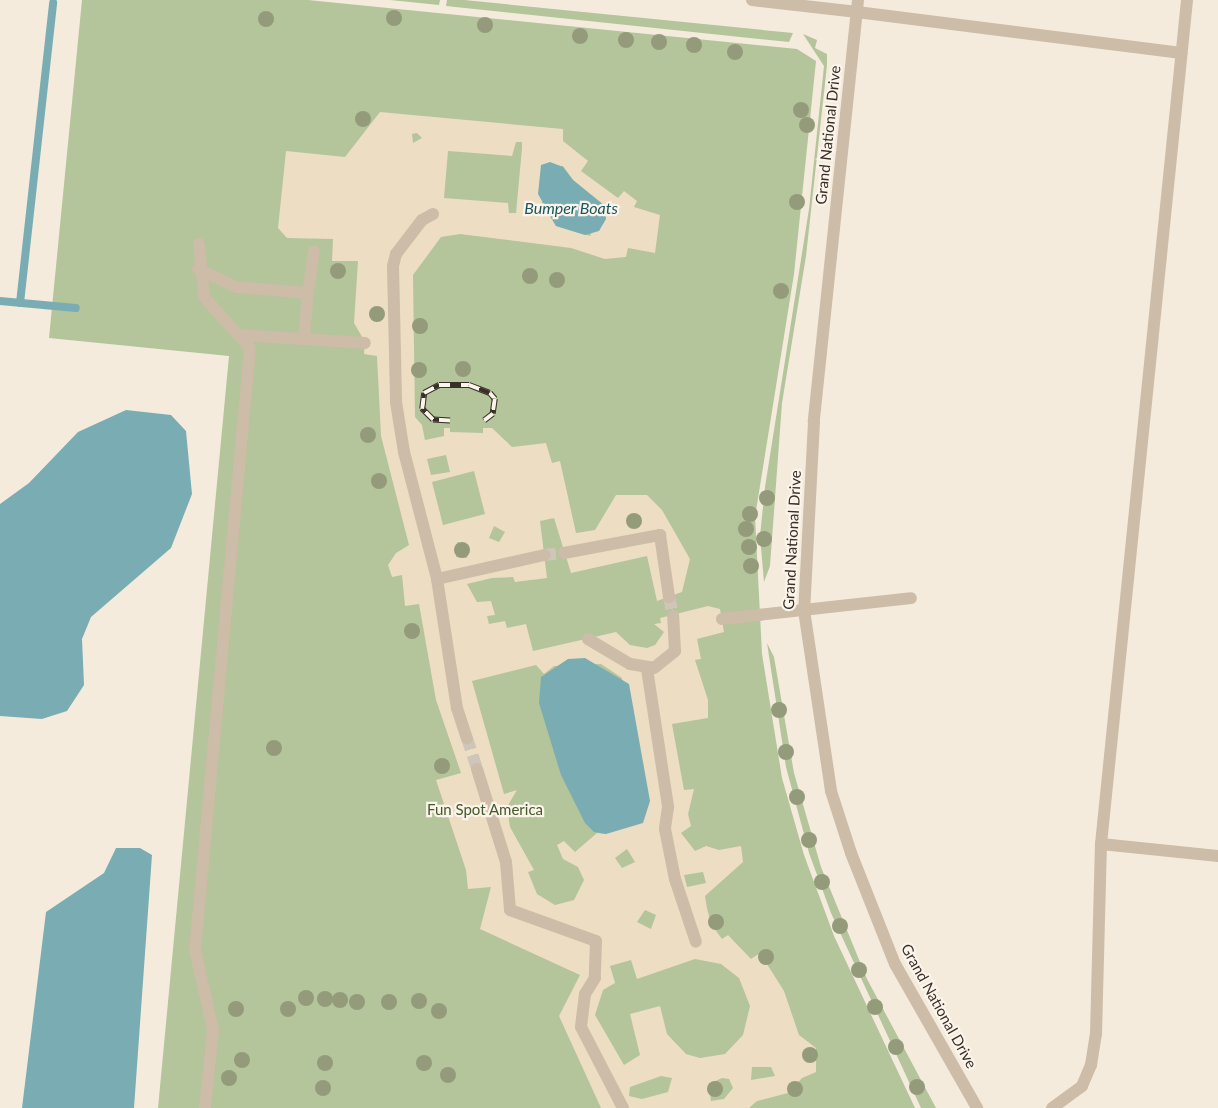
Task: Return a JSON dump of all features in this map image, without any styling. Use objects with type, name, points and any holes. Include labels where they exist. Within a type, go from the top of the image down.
[{"type":"street","points":[[752,0],[858,6],[1181,53]]},
{"type":"street","points":[[1052,1108],[1082,1086],[1092,1065],[1101,844],[1187,0]]},
{"type":"street","name":"Grand National Drive","points":[[858,6],[814,422],[804,610],[831,791],[850,854],[894,964],[977,1108]]},
{"type":"street","points":[[433,214],[422,220],[396,254],[393,266],[399,428],[437,579],[457,708],[467,738]]},
{"type":"street","points":[[199,244],[198,269],[204,298],[250,348],[195,950],[213,1030],[205,1108]]},
{"type":"street","points":[[304,337],[314,251]]},
{"type":"street","points":[[198,269],[236,287],[308,293]]},
{"type":"street","points":[[238,334],[365,342]]},
{"type":"street","points":[[564,553],[660,535],[669,597]]},
{"type":"street","points":[[437,579],[544,555]]},
{"type":"street","points":[[722,619],[911,598]]},
{"type":"street","points":[[588,639],[630,664],[647,669],[668,661],[675,651],[673,616]]},
{"type":"street","points":[[647,669],[668,807],[665,830],[675,879],[696,942]]},
{"type":"street","points":[[477,769],[506,862],[510,910],[596,941],[595,978],[585,994],[581,1027],[623,1108]]},
{"type":"street","points":[[1101,844],[1218,856]]},
{"type":"green space","name":"Fun Spot America","points":[[82,0],[308,0],[797,49],[816,61],[794,274],[755,517],[762,654],[782,778],[804,855],[834,936],[915,1108],[158,1108],[229,356],[49,338]]},
{"type":"green space","points":[[390,0],[440,0],[439,5]]},
{"type":"green space","points":[[447,0],[464,0],[793,33],[789,42],[446,6]]},
{"type":"green space","points":[[803,34],[817,40],[815,48],[827,54],[827,65],[806,256],[782,403],[770,566],[764,582],[760,536],[765,487],[809,209],[824,66]]},
{"type":"green space","points":[[767,643],[774,657],[794,773],[821,867],[867,979],[936,1108],[921,1108],[831,913],[809,853],[786,767]]},
{"type":"shaded area","points":[[380,112],[563,129],[563,141],[588,161],[581,171],[618,198],[624,191],[637,201],[634,207],[660,215],[655,253],[628,248],[626,257],[605,259],[571,248],[460,234],[441,237],[413,275],[415,417],[422,425],[425,440],[444,436],[444,428],[450,428],[450,432],[483,433],[483,428],[492,428],[512,447],[546,443],[552,463],[560,461],[576,533],[595,530],[616,495],[647,495],[662,510],[690,559],[682,592],[657,601],[647,556],[571,573],[554,518],[540,521],[547,578],[515,582],[513,577],[492,578],[467,584],[477,602],[491,601],[495,615],[487,616],[489,624],[505,621],[507,628],[526,624],[533,651],[616,632],[630,645],[647,648],[655,645],[664,632],[654,624],[661,623],[660,618],[708,606],[720,609],[724,632],[697,639],[701,659],[695,660],[708,700],[708,718],[672,724],[684,790],[694,789],[688,814],[691,826],[681,833],[695,851],[706,846],[719,850],[741,846],[743,862],[705,896],[707,908],[711,924],[722,939],[728,935],[751,959],[760,953],[784,991],[799,1035],[816,1048],[816,1072],[802,1078],[788,1093],[757,1101],[749,1108],[601,1108],[559,1016],[580,975],[480,929],[491,887],[468,889],[466,870],[436,780],[461,773],[436,700],[419,604],[405,606],[402,575],[392,577],[388,565],[396,553],[409,545],[381,436],[377,356],[364,354],[365,342],[354,323],[358,261],[332,261],[333,239],[287,238],[278,228],[286,151],[345,157]],"holes":[[[417,133],[422,138],[413,143],[412,134]],[[516,142],[522,142],[516,213],[509,213],[508,203],[444,198],[448,151],[512,156]],[[541,165],[563,166],[573,180],[605,206],[590,236],[556,226],[542,204]],[[446,455],[450,472],[431,475],[427,459]],[[474,471],[485,514],[443,525],[432,482]],[[630,514],[638,516],[641,524],[628,524]],[[494,526],[505,532],[499,542],[489,538]],[[457,542],[469,547],[467,558],[456,557]],[[601,664],[622,678],[606,834],[597,833],[575,852],[564,841],[557,845],[563,859],[578,867],[584,880],[574,900],[555,905],[537,894],[528,872],[534,870],[510,827],[507,807],[517,790],[504,794],[472,681],[536,665],[544,674],[554,666]],[[627,849],[635,862],[622,868],[615,858]],[[703,872],[706,883],[687,887],[684,875]],[[645,910],[656,915],[651,929],[637,922]],[[695,959],[721,964],[739,978],[750,1006],[743,1035],[725,1054],[700,1058],[686,1054],[667,1034],[660,1006],[630,1014],[640,1055],[624,1065],[595,1015],[603,990],[615,983],[625,1016],[610,966],[631,960],[637,979]],[[752,1067],[771,1067],[775,1076],[751,1080]],[[661,1076],[672,1078],[668,1092],[642,1099],[629,1096],[630,1087]],[[722,1078],[729,1079],[733,1088],[724,1099],[711,1101],[709,1084]]]},
{"type":"water","name":"Bumper Boats","points":[[550,162],[563,167],[573,180],[605,206],[606,219],[599,231],[585,235],[556,226],[538,194],[541,165]]},
{"type":"water","points":[[126,410],[171,415],[186,431],[192,494],[171,548],[91,617],[82,639],[84,685],[67,711],[42,719],[0,716],[0,504],[29,483],[78,432]]},
{"type":"water","points":[[585,658],[629,684],[650,801],[643,823],[606,834],[594,832],[585,823],[561,775],[539,703],[541,677],[568,659]]},
{"type":"water","points":[[116,848],[140,848],[152,855],[134,1108],[22,1108],[46,912],[104,873]]},
{"type":"waterway","points":[[20,303],[53,3]]},
{"type":"waterway","points":[[0,301],[76,308]]},
{"type":"tunnel","points":[[544,555],[564,553]]},
{"type":"tunnel","points":[[669,597],[673,616]]},
{"type":"tunnel","points":[[467,738],[477,769]]},
{"type":"railway","points":[[450,421],[433,420],[422,409],[424,393],[439,385],[469,385],[490,393],[495,399],[493,414],[484,421]]}]
